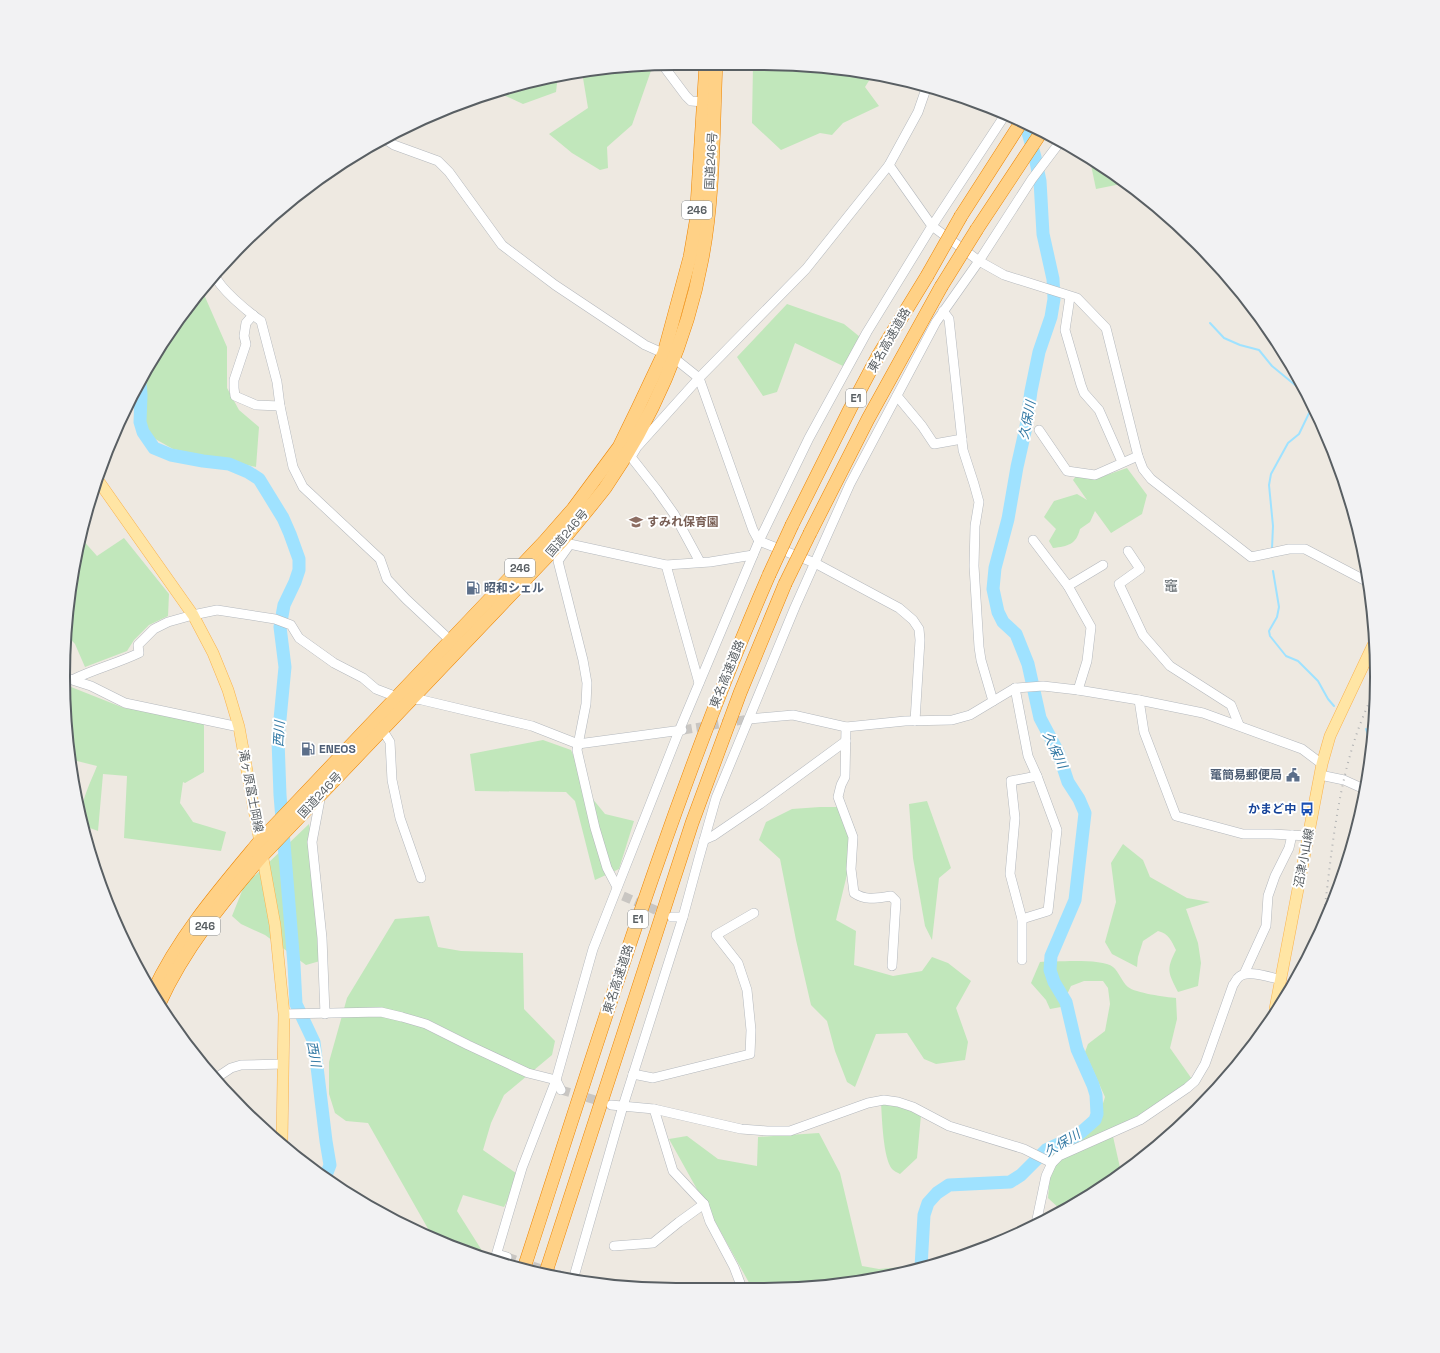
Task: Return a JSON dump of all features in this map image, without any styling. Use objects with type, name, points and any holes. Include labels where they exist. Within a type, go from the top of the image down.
[{"type":"highway","name":"国道246号","points":[[305,802],[322,793],[525,581],[566,543],[629,451],[652,408],[669,356],[690,257],[696,222],[706,70]]},
{"type":"highway","name":"国道246号","points":[[156,987],[176,949],[217,893],[305,802],[397,697],[544,542],[573,509],[618,447],[638,408],[669,356],[689,313],[702,259],[708,216],[716,70]]},
{"type":"highway","name":"東名高速道路","points":[[526,1263],[673,815],[736,652],[769,575],[792,524],[874,363],[962,216],[1019,127]]},
{"type":"highway","name":"東名高速道路","points":[[553,1270],[692,823],[740,693],[786,584],[868,418],[941,286],[1038,136]]},
{"type":"highway","name":"国道246号","points":[[162,998],[201,932],[264,846]]},
{"type":"main road","name":"滝ヶ原富士岡線","points":[[101,485],[193,615],[213,653],[228,690],[239,727],[264,846],[274,925],[289,1014],[283,1064],[282,1136]]},
{"type":"main road","name":"沼津小山線","points":[[1277,998],[1321,769],[1330,736],[1369,653]]},
{"type":"street","points":[[667,70],[686,96],[691,100],[704,102]]},
{"type":"street","points":[[700,562],[674,514],[631,457],[637,447],[698,378],[806,269],[889,165],[918,112],[925,92]]},
{"type":"street","points":[[496,1255],[522,1168],[556,1080],[593,949],[618,892],[699,683],[759,541],[809,438],[860,345],[932,226],[1002,119]]},
{"type":"street","points":[[390,142],[438,161],[449,172],[502,245],[555,285],[644,345],[669,356],[698,378],[753,530],[759,541],[815,563],[899,608],[913,620],[919,629],[920,640],[915,721]]},
{"type":"street","points":[[574,1274],[623,1106],[683,917],[716,798],[795,607],[850,484],[943,311],[979,261],[1032,179],[1057,146]]},
{"type":"street","points":[[889,165],[932,226],[979,261],[1004,275],[1066,296],[1077,298],[1106,328],[1138,456],[1143,469],[1151,479],[1251,557],[1289,549],[1305,550],[1362,579]]},
{"type":"street","points":[[218,281],[220,286],[261,321],[277,382],[280,406],[293,467],[303,487],[380,559],[387,579],[406,599],[451,640]]},
{"type":"street","points":[[1066,296],[1065,330],[1080,385],[1084,393],[1098,410],[1122,462]]},
{"type":"street","points":[[943,311],[949,319],[963,450],[979,502],[975,526],[974,566],[979,647],[981,660],[993,701]]},
{"type":"street","points":[[253,315],[246,323],[244,336],[246,344],[234,380],[236,396],[256,405],[280,406]]},
{"type":"street","points":[[897,396],[922,426],[934,444],[962,439]]},
{"type":"street","points":[[1039,430],[1067,471],[1095,475],[1138,456]]},
{"type":"street","points":[[1033,540],[1068,586],[1091,627],[1087,661],[1078,690]]},
{"type":"street","points":[[618,892],[607,868],[595,828],[577,750],[586,704],[587,684],[584,660],[558,561],[566,543],[666,565],[710,562],[753,555]]},
{"type":"street","points":[[1128,551],[1140,569],[1119,584],[1143,635],[1170,666],[1231,705],[1239,725]]},
{"type":"street","points":[[666,565],[699,683]]},
{"type":"street","points":[[1068,586],[1103,565]]},
{"type":"street","points":[[70,678],[120,662],[139,653],[138,645],[154,628],[168,622],[217,610],[275,619],[291,625],[299,638],[334,663],[363,678],[376,689],[397,697],[412,698],[532,726],[578,744],[681,730]]},
{"type":"street","points":[[70,678],[91,686],[125,704],[239,727]]},
{"type":"street","points":[[749,719],[793,715],[846,727],[905,720],[952,720],[961,719],[970,715],[1015,688],[1042,686],[1078,690],[1139,700],[1203,713],[1239,725],[1302,749],[1321,769],[1359,787]]},
{"type":"street","points":[[1015,688],[1028,756],[1038,776],[1058,830],[1048,912],[1022,919]]},
{"type":"street","points":[[1139,700],[1144,732],[1176,816],[1244,834],[1308,836]]},
{"type":"street","points":[[846,727],[845,777],[838,796],[853,837],[851,868],[854,893],[860,897],[871,899],[891,896],[896,901],[892,966]]},
{"type":"street","points":[[382,729],[390,742],[392,780],[400,818],[421,878]]},
{"type":"street","points":[[704,840],[713,836],[760,804],[846,741]]},
{"type":"street","points":[[1022,960],[1022,919],[1010,874],[1015,818],[1010,781],[1038,776]]},
{"type":"street","points":[[322,793],[312,842],[322,938],[323,1014]]},
{"type":"street","points":[[1244,974],[1266,926],[1268,896],[1275,876],[1289,848],[1292,835]]},
{"type":"street","points":[[633,1074],[653,1078],[750,1054],[751,1030],[747,990],[738,963],[716,935],[754,912]]},
{"type":"street","points":[[672,917],[683,917]]},
{"type":"street","points":[[1037,1217],[1046,1176],[1051,1162],[1059,1156],[1140,1120],[1188,1088],[1195,1081],[1205,1064],[1233,985],[1238,977],[1244,974],[1255,974],[1281,980]]},
{"type":"street","points":[[289,1014],[381,1012],[426,1024],[468,1046],[528,1073],[556,1080],[561,1090]]},
{"type":"street","points":[[220,1075],[231,1068],[241,1065],[283,1064]]},
{"type":"street","points":[[611,1105],[654,1109],[741,1129],[790,1131],[868,1103],[884,1100],[898,1102],[913,1107],[949,1126],[1024,1149],[1051,1162]]},
{"type":"street","points":[[654,1109],[673,1171],[704,1204],[710,1222],[734,1268],[740,1283]]},
{"type":"street","points":[[614,1246],[653,1243],[704,1204]]},
{"type":"street","points":[[501,1256],[507,1257]]},
{"type":"green space","points":[[753,70],[803,71],[843,75],[870,80],[865,87],[879,106],[843,123],[832,135],[820,133],[781,150],[752,123]]},
{"type":"green space","points":[[651,71],[632,125],[607,147],[608,168],[600,170],[572,153],[549,134],[588,108],[583,78]]},
{"type":"green space","points":[[557,82],[556,92],[523,104],[505,95]]},
{"type":"green space","points":[[1091,166],[1118,185],[1096,189]]},
{"type":"green space","points":[[205,296],[227,347],[227,388],[239,410],[259,427],[256,467],[173,449],[143,432],[140,394],[151,373],[172,340]]},
{"type":"green space","points":[[787,304],[844,324],[860,337],[843,366],[795,343],[777,392],[763,396],[737,357]]},
{"type":"green space","points":[[1127,468],[1147,495],[1142,514],[1111,533],[1095,511],[1090,522],[1080,529],[1074,542],[1053,548],[1049,541],[1056,529],[1044,517],[1054,501],[1077,494],[1087,500],[1073,480],[1077,475],[1095,479]]},
{"type":"green space","points":[[124,538],[169,594],[168,616],[149,625],[134,640],[127,651],[85,667],[75,644],[71,640],[75,597],[86,543],[97,556]]},
{"type":"green space","points":[[70,687],[124,708],[204,719],[204,772],[185,783],[183,782],[180,803],[193,822],[226,832],[221,851],[124,838],[127,776],[103,774],[98,831],[90,828],[83,801],[97,766],[76,761],[71,716]]},
{"type":"green space","points":[[543,740],[571,750],[592,798],[605,814],[634,821],[619,869],[595,880],[575,801],[566,792],[475,791],[470,754]]},
{"type":"green space","points":[[927,801],[951,868],[939,878],[932,940],[925,926],[913,858],[909,804]]},
{"type":"green space","points":[[837,807],[855,828],[851,858],[836,920],[856,931],[854,965],[893,976],[922,971],[932,957],[948,963],[971,981],[956,1008],[968,1042],[965,1060],[936,1064],[924,1059],[907,1033],[876,1034],[855,1087],[847,1082],[835,1051],[827,1021],[811,1005],[780,859],[759,840],[766,822],[792,809]]},
{"type":"green space","points":[[309,824],[327,959],[306,965],[265,935],[241,924],[232,916],[244,886]]},
{"type":"green space","points":[[1123,844],[1143,860],[1150,877],[1187,898],[1210,902],[1186,909],[1198,943],[1201,963],[1198,986],[1178,992],[1170,975],[1171,962],[1176,950],[1173,943],[1162,932],[1158,931],[1143,941],[1138,957],[1137,967],[1112,954],[1105,942],[1116,902],[1111,863]]},
{"type":"green space","points":[[429,916],[438,947],[461,951],[523,953],[524,1009],[555,1041],[552,1055],[504,1095],[491,1123],[483,1150],[520,1176],[504,1207],[463,1195],[457,1211],[482,1251],[429,1230],[368,1123],[346,1121],[335,1113],[329,1094],[329,1062],[347,998],[395,919]]},
{"type":"green space","points":[[1040,962],[1099,962],[1113,967],[1126,985],[1132,989],[1176,998],[1177,1019],[1170,1048],[1194,1082],[1112,1132],[1120,1167],[1058,1207],[1048,1198],[1052,1153],[1099,1116],[1105,1097],[1085,1052],[1088,1044],[1105,1031],[1110,1004],[1108,988],[1103,981],[1084,981],[1071,986],[1061,1007],[1050,1009],[1046,1000],[1031,983]]},
{"type":"green space","points":[[898,1102],[921,1115],[917,1158],[900,1174],[892,1169],[889,1164],[884,1137],[881,1103]]},
{"type":"green space","points":[[819,1133],[840,1173],[862,1266],[879,1269],[897,1268],[843,1278],[803,1282],[749,1283],[669,1139],[687,1136],[718,1159],[757,1166],[758,1137]]},
{"type":"waterway","name":"久保川","points":[[921,1262],[924,1215],[928,1203],[937,1193],[949,1185],[1010,1182],[1021,1175],[1046,1150],[1078,1135],[1095,1120],[1097,1114],[1096,1095],[1077,1049],[1066,1002],[1054,982],[1050,970],[1051,956],[1075,900],[1085,813],[1079,799],[1068,782],[1058,752],[1040,718],[1028,664],[1016,634],[1003,622],[998,612],[993,589],[995,568],[1008,519],[1039,352],[1051,317],[1054,299],[1053,279],[1043,234],[1040,181],[1028,131]]},
{"type":"waterway","points":[[1210,323],[1224,338],[1240,345],[1259,350],[1272,366],[1295,385]]},
{"type":"waterway","name":"西川","points":[[141,393],[140,422],[143,432],[154,448],[171,455],[229,464],[248,472],[259,479],[283,518],[299,559],[299,570],[284,605],[280,627],[285,667],[278,740],[280,795],[296,1004],[314,1042],[330,1165],[327,1172]]},
{"type":"waterway","points":[[1272,548],[1273,526],[1269,485],[1271,474],[1288,443],[1299,434],[1309,413]]},
{"type":"waterway","points":[[1273,571],[1279,607],[1277,617],[1269,631],[1270,636],[1286,656],[1298,661],[1318,681],[1328,699],[1334,706]]},
{"type":"tunnel","points":[[683,730],[749,719]]},
{"type":"tunnel","points":[[623,896],[667,915]]},
{"type":"tunnel","points":[[561,1090],[606,1103]]},
{"type":"tunnel","points":[[507,1257],[524,1263]]},
{"type":"railway","points":[[1325,906],[1334,837],[1345,773],[1356,736],[1369,702]]},
{"type":"place","name":"すみれ保育園","points":[[636,522]]},
{"type":"place","name":"昭和シェル","points":[[473,588]]},
{"type":"place","name":"ENEOS","points":[[308,749]]},
{"type":"place","name":"竃簡易郵便局","points":[[1293,775]]},
{"type":"place","name":"かまど中","points":[[1307,809]]},
{"type":"district","name":"竈","points":[[1171,586]]}]
